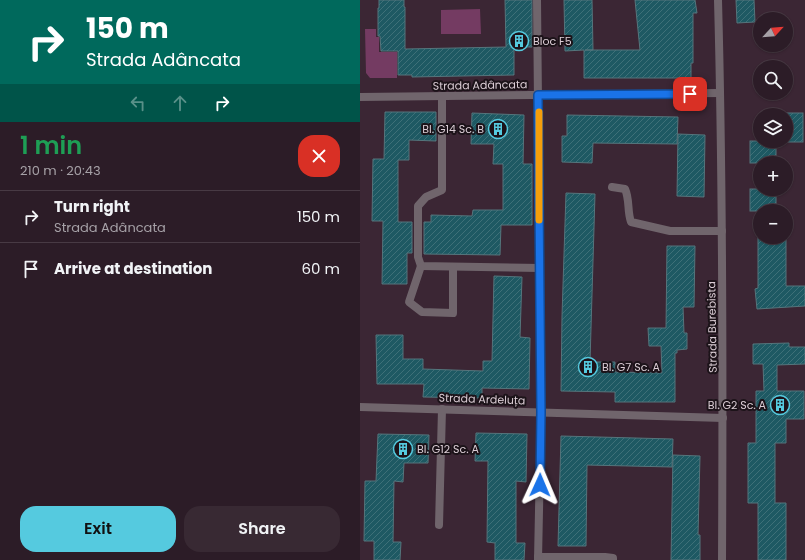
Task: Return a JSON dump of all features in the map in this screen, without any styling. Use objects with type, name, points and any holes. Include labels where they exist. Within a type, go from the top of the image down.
[{"type":"street","points":[[537,0],[541,412],[538,559],[605,557],[613,558],[613,560]]},
{"type":"street","name":"Strada Burebista","points":[[718,0],[722,231],[722,560]]},
{"type":"street","name":"Strada Adâncata","points":[[360,98],[720,93]]},
{"type":"street","points":[[442,96],[442,190],[426,198],[418,206],[418,257],[421,266],[409,302],[422,312],[453,312],[453,267]]},
{"type":"street","points":[[612,187],[625,189],[628,196],[631,222],[670,231],[722,231]]},
{"type":"street","points":[[421,266],[540,268]]},
{"type":"street","name":"Strada Ardeluța","points":[[360,407],[723,418]]},
{"type":"street","points":[[439,525],[442,409]]},
{"type":"shaded area","points":[[480,9],[481,34],[441,34],[441,10]]},
{"type":"shaded area","points":[[365,29],[376,29],[376,37],[379,37],[379,52],[397,52],[397,78],[370,78],[366,73]]},
{"type":"building","name":"Bloc F5","points":[[379,0],[404,0],[405,49],[506,47],[505,0],[532,0],[532,47],[514,47],[514,75],[412,77],[412,75],[398,75],[398,51],[381,51],[380,36],[378,36]]},
{"type":"building","points":[[564,0],[592,0],[593,50],[640,50],[635,0],[695,0],[697,13],[693,13],[693,63],[691,63],[691,78],[584,78],[584,50],[565,51]]},
{"type":"building","points":[[736,0],[754,0],[753,22],[737,23]]},
{"type":"building","points":[[385,112],[436,112],[436,141],[409,140],[409,160],[398,160],[398,222],[412,222],[412,253],[407,253],[407,284],[382,284],[383,221],[372,221],[373,159],[384,159]]},
{"type":"building","points":[[472,113],[524,115],[523,164],[532,164],[532,225],[501,225],[500,255],[424,254],[424,222],[431,222],[431,215],[472,216],[473,210],[503,210],[503,164],[493,164],[494,144],[471,144]]},
{"type":"building","points":[[793,113],[803,113],[803,142],[793,142]]},
{"type":"building","points":[[567,115],[678,117],[677,144],[593,143],[592,163],[562,162],[562,136],[567,136]]},
{"type":"building","points":[[678,134],[705,135],[704,197],[677,196]]},
{"type":"building","points":[[750,141],[753,141],[753,148],[776,148],[776,156],[753,156],[753,163],[750,163]]},
{"type":"building","points":[[750,189],[753,189],[753,196],[776,196],[776,204],[753,204],[753,211],[750,211]]},
{"type":"building","points":[[566,193],[595,194],[590,362],[615,362],[615,372],[662,373],[661,346],[649,346],[648,328],[666,328],[667,246],[695,246],[694,307],[683,307],[684,333],[687,333],[687,349],[677,350],[677,353],[675,353],[675,402],[615,402],[615,392],[561,391]]},
{"type":"building","points":[[758,244],[786,244],[786,286],[805,286],[805,306],[757,309],[755,289],[758,288]]},
{"type":"building","points":[[494,276],[522,277],[520,337],[530,338],[529,389],[482,388],[482,398],[423,397],[424,384],[377,384],[376,335],[403,335],[403,359],[423,359],[423,369],[483,371],[483,361],[492,361]]},
{"type":"building","points":[[789,343],[789,347],[805,347],[805,364],[777,365],[777,391],[804,391],[804,419],[786,419],[786,443],[775,443],[775,503],[786,503],[786,560],[758,560],[758,503],[748,503],[748,443],[756,443],[756,391],[764,391],[763,364],[753,364],[753,344]]},
{"type":"building","points":[[476,433],[527,434],[526,482],[516,481],[516,543],[525,543],[524,560],[495,560],[495,543],[487,542],[488,461],[475,461]]},
{"type":"building","points":[[378,434],[429,435],[428,463],[404,463],[403,482],[394,481],[393,542],[401,542],[400,560],[374,560],[374,541],[364,541],[365,481],[376,481]]},
{"type":"building","points":[[561,436],[673,439],[672,467],[587,465],[586,546],[558,546]]},
{"type":"building","points":[[673,455],[700,456],[698,535],[700,535],[700,560],[671,560]]},
{"type":"slow traffic","points":[[539,112],[539,220]]},
{"type":"place","name":"Bloc F5","points":[[519,41]]},
{"type":"place","name":"Bl. G14 Sc. B","points":[[498,129]]},
{"type":"place","name":"Bl. G7 Sc. A","points":[[588,367]]},
{"type":"place","name":"Bl. G2 Sc. A","points":[[780,405]]},
{"type":"place","name":"Bl. G12 Sc. A","points":[[403,449]]},
{"type":"route","points":[[540,485],[541,412],[538,95],[690,94]]}]
